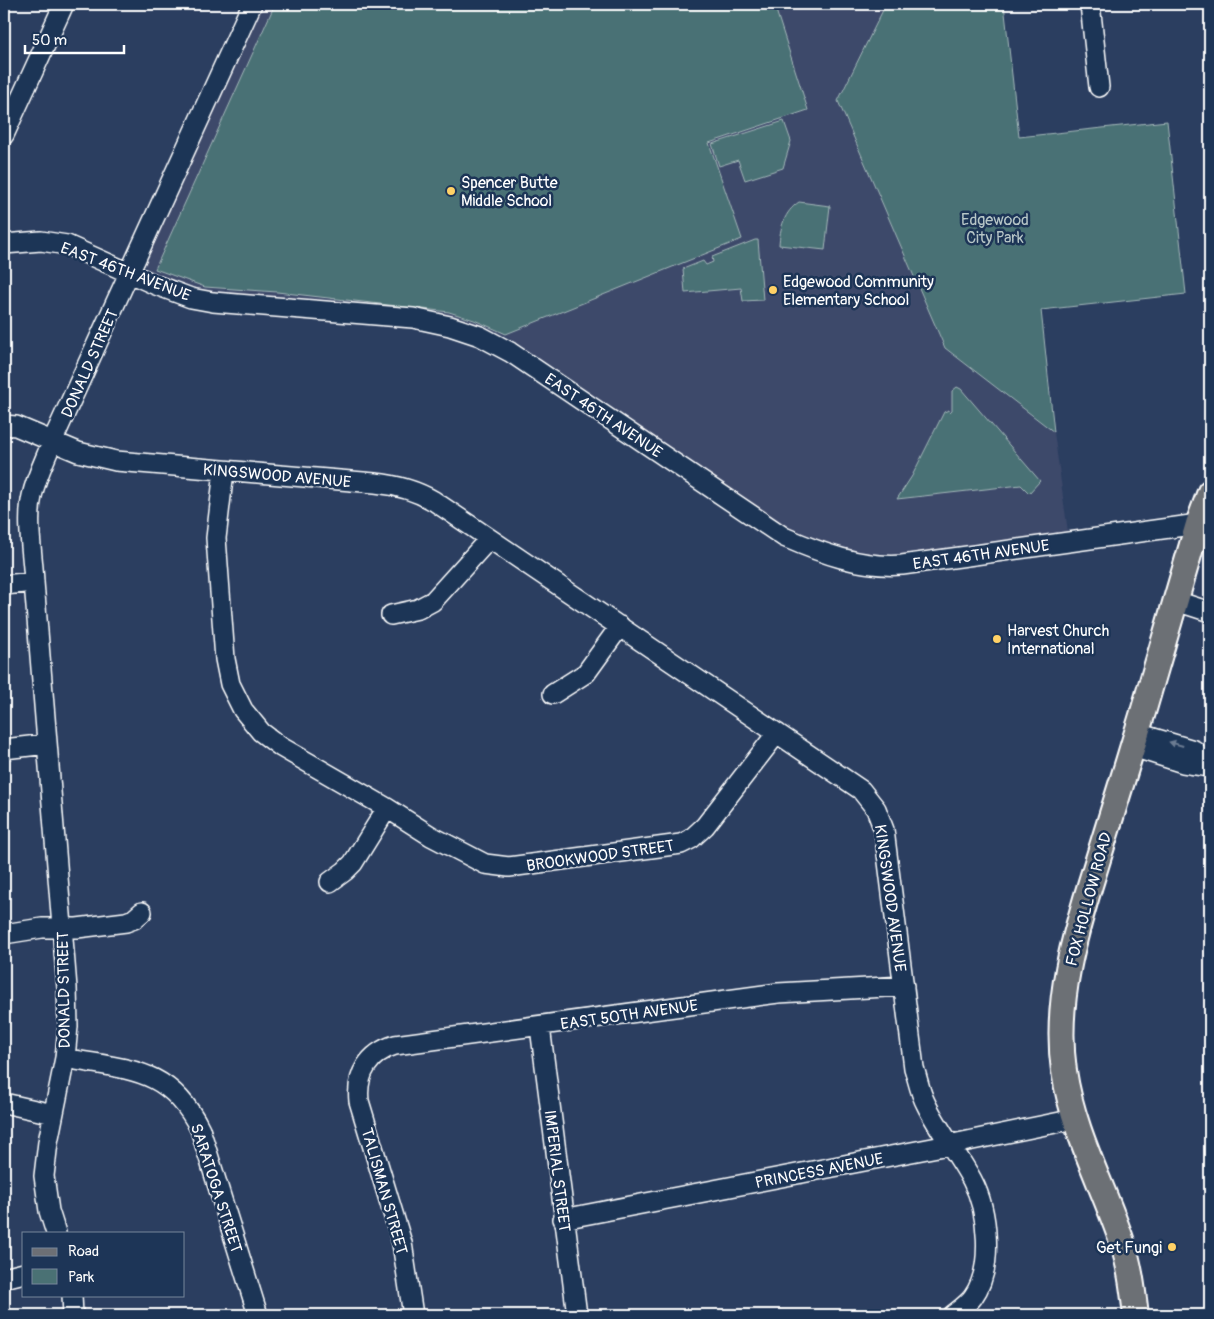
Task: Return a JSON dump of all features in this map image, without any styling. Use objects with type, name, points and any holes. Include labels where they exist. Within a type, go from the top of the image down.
[{"type":"main road","name":"FOX HOLLOW ROAD","points":[[1136,1315],[1123,1244],[1089,1160],[1075,1118],[1064,1071],[1062,1040],[1065,985],[1078,922],[1135,740],[1198,524],[1210,492]]},
{"type":"street","points":[[4,135],[64,4]]},
{"type":"street","name":"DONALD STREET","points":[[56,1232],[44,1176],[48,1142],[65,1058],[68,1026],[62,928],[34,582],[30,518],[31,498],[52,442],[252,4]]},
{"type":"street","points":[[1090,4],[1099,87]]},
{"type":"street","name":"EAST 46TH AVENUE","points":[[4,244],[41,241],[67,245],[191,298],[413,318],[450,326],[480,336],[510,352],[784,537],[821,553],[844,559],[871,564],[902,565],[1198,524]]},
{"type":"street","name":"KINGSWOOD AVENUE","points":[[4,425],[16,426],[52,442],[106,460],[375,483],[402,487],[434,501],[861,790],[876,809],[884,830],[914,1068],[925,1103],[948,1145],[972,1180],[982,1206],[986,1227],[983,1274],[973,1297],[953,1315]]},
{"type":"street","name":"BROOKWOOD STREET","points":[[224,471],[216,538],[225,659],[230,684],[236,697],[253,722],[271,740],[449,846],[485,864],[509,867],[681,844],[691,839],[705,826],[777,733]]},
{"type":"street","points":[[392,616],[418,609],[433,601],[489,539]]},
{"type":"street","points":[[4,585],[34,582]]},
{"type":"street","points":[[1176,601],[1210,612]]},
{"type":"street","points":[[553,694],[586,674],[620,626]]},
{"type":"street","points":[[1135,740],[1187,747],[1198,754],[1210,766]]},
{"type":"street","points":[[4,749],[47,744]]},
{"type":"street","points":[[330,882],[346,871],[353,863],[387,808]]},
{"type":"street","points":[[4,934],[42,928],[77,928],[130,921],[142,912]]},
{"type":"street","name":"EAST 50TH AVENUE","points":[[364,1068],[378,1052],[395,1045],[540,1027],[778,993],[904,986]]},
{"type":"street","name":"IMPERIAL STREET","points":[[540,1027],[563,1219],[577,1315]]},
{"type":"street","name":"SARATOGA STREET","points":[[65,1058],[142,1072],[170,1088],[188,1108],[200,1129],[258,1315]]},
{"type":"street","name":"TALISMAN STREET","points":[[364,1068],[359,1079],[359,1101],[402,1243],[413,1315]]},
{"type":"street","points":[[4,1103],[54,1114]]},
{"type":"street","name":"PRINCESS AVENUE","points":[[563,1219],[948,1145],[1075,1118]]},
{"type":"street","points":[[4,1278],[22,1274]]},
{"type":"street","points":[[72,1296],[74,1315]]},
{"type":"shaded area","points":[[262,4],[886,4],[838,101],[945,348],[1054,432],[1068,532],[915,555],[869,553],[835,546],[792,530],[508,337],[475,323],[449,315],[420,310],[210,292],[150,273],[145,266],[146,258]]},
{"type":"green space","name":"Spencer Butte Middle School","points":[[275,4],[774,4],[808,110],[709,143],[742,239],[506,334],[474,320],[449,312],[277,292],[205,287],[155,269]]},
{"type":"green space","name":"Edgewood City Park","points":[[886,4],[1004,4],[1019,137],[1167,121],[1186,294],[1041,310],[1054,432],[945,348],[838,101]]},
{"type":"green space","points":[[784,121],[791,141],[783,168],[745,180],[738,160],[719,166],[712,144]]},
{"type":"green space","points":[[799,202],[830,206],[825,250],[779,245],[780,233],[786,216]]},
{"type":"green space","points":[[758,240],[763,300],[743,301],[741,288],[685,293],[683,269],[703,261],[706,265],[713,262],[712,257]]},
{"type":"green space","points":[[957,387],[961,389],[1040,481],[1029,493],[1021,485],[897,499],[912,476],[944,412],[949,410],[950,413],[952,411],[952,391]]},
{"type":"place","name":"Spencer Butte Middle School","points":[[451,191]]},
{"type":"place","name":"Edgewood Community Elementary School","points":[[773,290]]},
{"type":"place","name":"Harvest Church International","points":[[997,639]]},
{"type":"place","name":"Get Fungi","points":[[1172,1247]]}]
